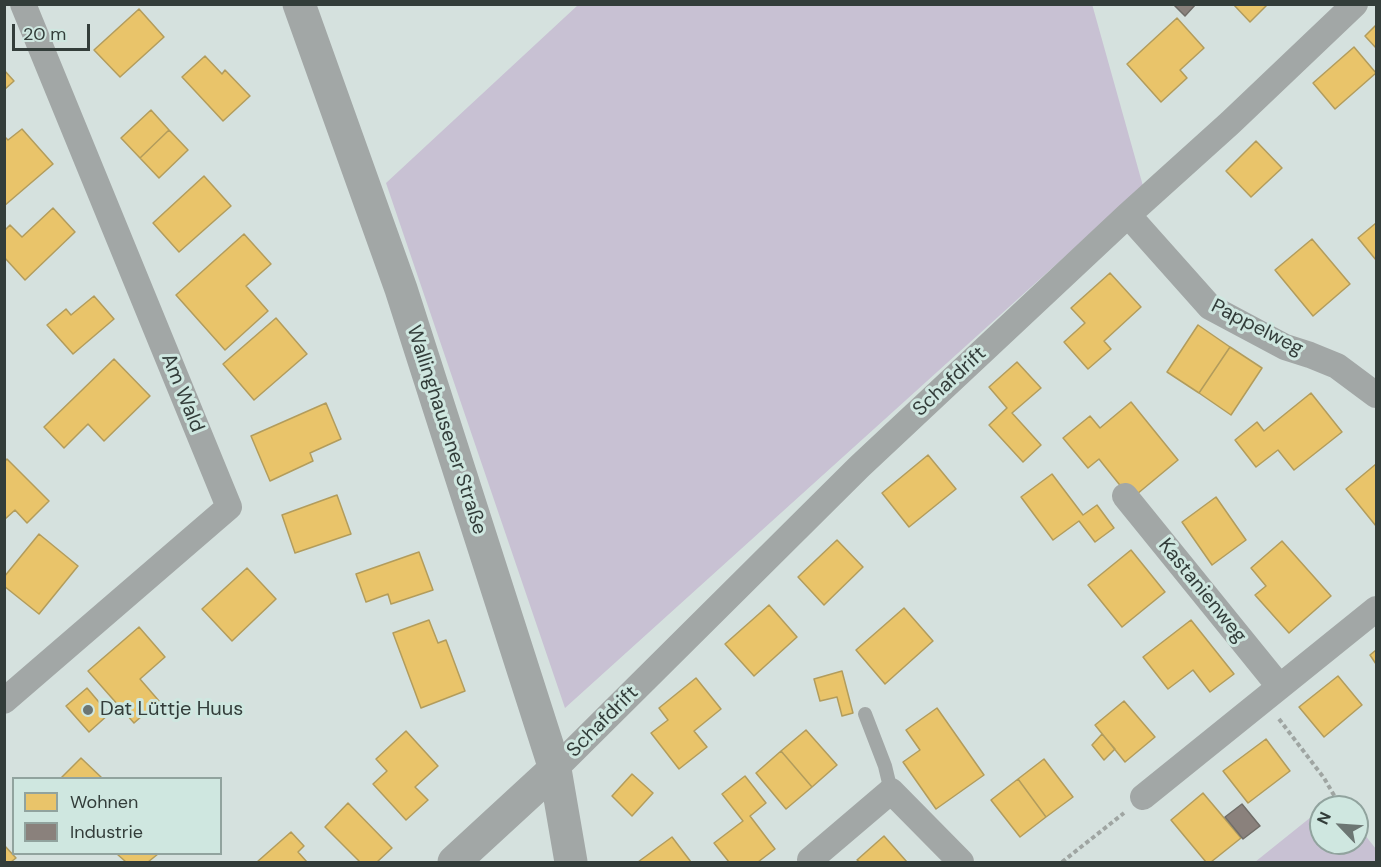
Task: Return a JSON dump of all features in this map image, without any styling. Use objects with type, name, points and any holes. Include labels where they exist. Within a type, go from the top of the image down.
[{"type":"street","name":"Am Wald","points":[[4,700],[229,507],[22,4]]},
{"type":"street","name":"Wallinghausener Straße","points":[[299,4],[401,289],[555,769],[571,862]]},
{"type":"street","name":"Schafdrift","points":[[555,769],[859,467],[1355,4]]},
{"type":"street","name":"Pappelweg","points":[[1128,215],[1210,307],[1286,347],[1337,366],[1377,395]]},
{"type":"street","name":"Kastanienweg","points":[[1125,496],[1271,693]]},
{"type":"street","points":[[1143,797],[1377,609]]},
{"type":"street","points":[[454,862],[555,769]]},
{"type":"street","points":[[810,860],[891,790],[961,862]]},
{"type":"lane","points":[[865,714],[885,766],[891,790]]},
{"type":"path","points":[[1271,693],[1334,795]]},
{"type":"path","points":[[1062,862],[1143,797]]},
{"type":"shaded area","points":[[1092,4],[1143,186],[565,708],[386,183],[578,5]]},
{"type":"shaded area","points":[[1309,819],[1309,855],[1369,855],[1369,840],[1376,849],[1376,862],[1255,862]]},
{"type":"building: Wohnen","points":[[1233,4],[1268,4],[1250,22]]},
{"type":"building: Wohnen","points":[[139,9],[164,37],[120,77],[94,50]]},
{"type":"building: Wohnen","points":[[1177,18],[1204,48],[1180,70],[1187,78],[1161,102],[1127,64]]},
{"type":"building: Wohnen","points":[[1376,25],[1376,48],[1365,36]]},
{"type":"building: Wohnen","points":[[1354,47],[1376,73],[1335,109],[1313,83]]},
{"type":"building: Wohnen","points":[[205,56],[222,74],[225,70],[250,96],[223,121],[182,77]]},
{"type":"building: Wohnen","points":[[4,70],[14,81],[4,90]]},
{"type":"building: Wohnen","points":[[151,110],[169,130],[140,158],[121,138]]},
{"type":"building: Wohnen","points":[[22,129],[53,164],[4,206],[4,136],[8,140]]},
{"type":"building: Wohnen","points":[[169,130],[188,150],[159,178],[140,158]]},
{"type":"building: Wohnen","points":[[1256,141],[1282,168],[1251,197],[1226,171]]},
{"type":"building: Wohnen","points":[[204,176],[231,206],[179,252],[153,223]]},
{"type":"building: Wohnen","points":[[53,208],[75,232],[25,280],[4,257],[4,231],[10,225],[22,237]]},
{"type":"building: Wohnen","points":[[1376,223],[1376,260],[1358,238]]},
{"type":"building: Wohnen","points":[[244,234],[271,264],[246,286],[268,311],[225,350],[176,295]]},
{"type":"building: Wohnen","points":[[1312,239],[1350,284],[1313,316],[1275,270]]},
{"type":"building: Wohnen","points":[[1110,273],[1141,307],[1104,341],[1111,349],[1088,369],[1064,342],[1085,323],[1071,308]]},
{"type":"building: Wohnen","points":[[94,296],[114,319],[73,354],[47,325],[66,309],[71,315]]},
{"type":"building: Wohnen","points":[[276,318],[307,354],[254,400],[223,364]]},
{"type":"building: Wohnen","points":[[1198,325],[1230,347],[1199,393],[1167,372]]},
{"type":"building: Wohnen","points":[[1230,347],[1262,368],[1231,415],[1199,393]]},
{"type":"building: Wohnen","points":[[114,359],[150,396],[104,441],[88,424],[64,448],[44,427]]},
{"type":"building: Wohnen","points":[[1017,362],[1041,388],[1012,413],[1041,445],[1023,462],[989,425],[1007,408],[989,387]]},
{"type":"building: Wohnen","points":[[1311,393],[1342,432],[1294,470],[1278,450],[1256,467],[1235,440],[1257,422],[1264,431]]},
{"type":"building: Wohnen","points":[[1131,402],[1178,460],[1131,499],[1099,459],[1088,468],[1063,438],[1090,416],[1100,428]]},
{"type":"building: Wohnen","points":[[326,403],[341,439],[310,453],[313,461],[270,481],[251,436]]},
{"type":"building: Wohnen","points":[[928,455],[956,489],[909,527],[882,493]]},
{"type":"building: Wohnen","points":[[7,459],[49,501],[27,523],[15,510],[4,520],[4,462]]},
{"type":"building: Wohnen","points":[[1376,464],[1376,526],[1346,489]]},
{"type":"building: Wohnen","points":[[1052,474],[1083,515],[1097,505],[1114,528],[1095,542],[1079,521],[1053,540],[1021,497]]},
{"type":"building: Wohnen","points":[[337,495],[351,534],[295,553],[282,515]]},
{"type":"building: Wohnen","points":[[1216,497],[1246,540],[1212,565],[1182,522]]},
{"type":"building: Wohnen","points":[[39,534],[78,566],[39,614],[4,586],[4,577]]},
{"type":"building: Wohnen","points":[[837,540],[863,567],[824,605],[798,577]]},
{"type":"building: Wohnen","points":[[1282,541],[1331,596],[1289,633],[1255,595],[1266,586],[1251,568]]},
{"type":"building: Wohnen","points":[[1131,550],[1165,592],[1122,627],[1088,585]]},
{"type":"building: Wohnen","points":[[419,552],[433,590],[391,604],[388,594],[366,602],[356,574]]},
{"type":"building: Wohnen","points":[[247,568],[276,599],[232,641],[202,609]]},
{"type":"building: Wohnen","points":[[769,605],[797,637],[754,676],[725,644]]},
{"type":"building: Wohnen","points":[[904,608],[933,641],[885,684],[856,650]]},
{"type":"building: Wohnen","points":[[429,620],[438,643],[446,640],[465,691],[421,708],[393,633]]},
{"type":"building: Wohnen","points":[[1191,620],[1234,674],[1210,692],[1193,670],[1168,689],[1143,657]]},
{"type":"building: Wohnen","points":[[139,627],[165,657],[140,679],[159,701],[134,723],[88,671]]},
{"type":"building: Wohnen","points":[[1376,650],[1376,664],[1370,655]]},
{"type":"building: Wohnen","points":[[842,671],[853,713],[842,716],[837,697],[820,701],[814,679]]},
{"type":"building: Wohnen","points":[[1338,676],[1362,705],[1324,737],[1299,707]]},
{"type":"building: Wohnen","points":[[696,678],[721,709],[694,731],[707,747],[679,769],[651,733],[668,720],[659,708]]},
{"type":"building: Wohnen","name":"Dat Lüttje Huus","points":[[87,688],[109,714],[89,732],[66,706]]},
{"type":"building: Wohnen","points":[[1124,701],[1155,737],[1125,762],[1095,725]]},
{"type":"building: Wohnen","points":[[937,708],[984,775],[936,809],[903,762],[920,750],[906,730]]},
{"type":"building: Wohnen","points":[[806,730],[837,765],[812,787],[781,751]]},
{"type":"building: Wohnen","points":[[406,731],[438,766],[415,787],[428,800],[406,820],[373,784],[387,771],[376,759]]},
{"type":"building: Wohnen","points":[[1102,734],[1115,749],[1104,760],[1092,745]]},
{"type":"building: Wohnen","points":[[1266,739],[1290,771],[1248,803],[1223,771]]},
{"type":"building: Wohnen","points":[[781,751],[812,787],[786,809],[756,773]]},
{"type":"building: Wohnen","points":[[81,758],[101,777],[62,777]]},
{"type":"building: Wohnen","points":[[1044,759],[1073,797],[1046,817],[1018,779]]},
{"type":"building: Wohnen","points":[[632,774],[653,793],[632,816],[612,796]]},
{"type":"building: Wohnen","points":[[745,776],[766,803],[750,816],[775,849],[758,862],[729,862],[714,843],[743,821],[722,794]]},
{"type":"building: Wohnen","points":[[1018,779],[1046,817],[1020,837],[991,800]]},
{"type":"building: Wohnen","points":[[1203,793],[1241,838],[1211,862],[1206,862],[1171,820]]},
{"type":"building: Wohnen","points":[[348,803],[392,848],[377,862],[360,862],[325,827]]},
{"type":"building: Wohnen","points":[[291,832],[304,846],[298,852],[307,862],[257,862]]},
{"type":"building: Wohnen","points":[[884,836],[907,862],[860,862],[857,860]]},
{"type":"building: Wohnen","points":[[672,837],[691,862],[638,862]]},
{"type":"building: Wohnen","points":[[4,845],[16,858],[11,862],[4,862]]},
{"type":"building: Wohnen","points":[[118,855],[157,855],[148,862],[126,862]]},
{"type":"building: Industrie","points":[[1173,4],[1196,4],[1185,16]]},
{"type":"building: Industrie","points":[[1242,804],[1260,826],[1243,839],[1225,817]]},
{"type":"place","name":"Dat Lüttje Huus","points":[[88,710]]}]
